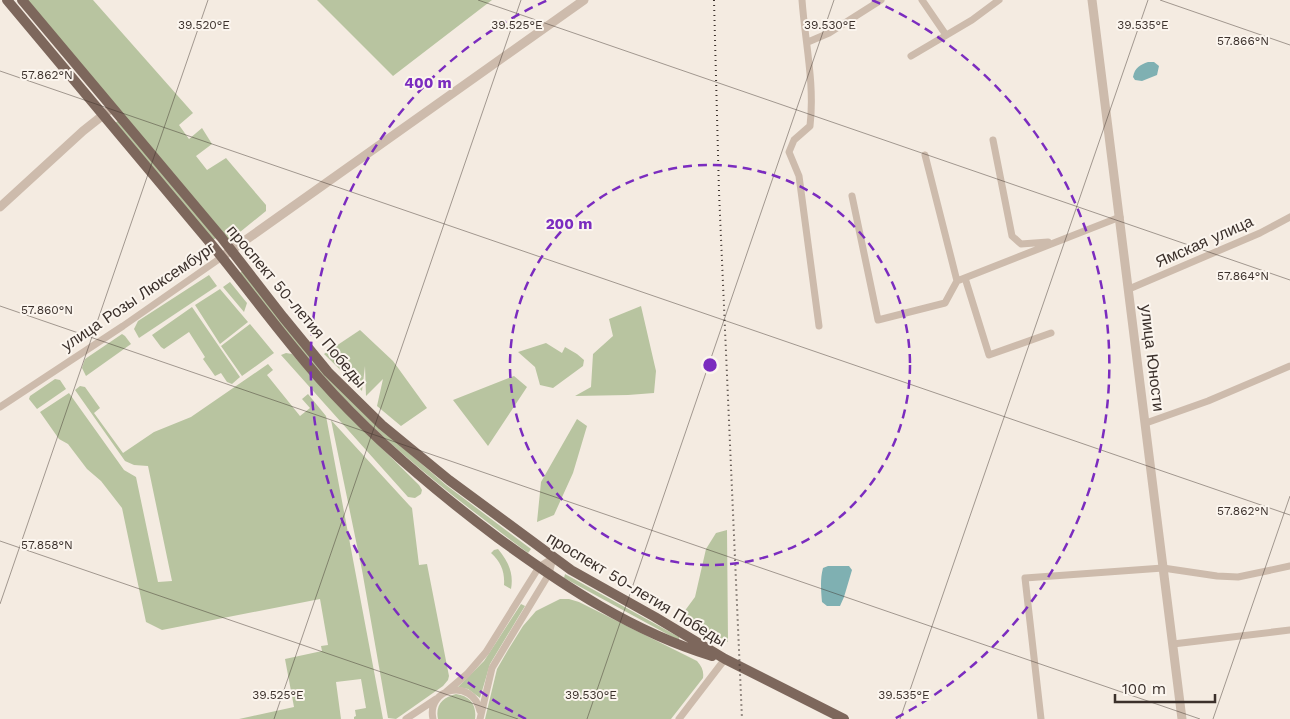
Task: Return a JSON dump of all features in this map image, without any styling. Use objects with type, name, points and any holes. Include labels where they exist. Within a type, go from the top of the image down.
[{"type":"main road","name":"проспект 50-летия Победы","points":[[7,0],[222,257],[296,351],[346,407],[426,482],[460,510],[580,594],[685,648],[725,659]]},
{"type":"main road","name":"проспект 50-летия Победы","points":[[22,0],[231,250],[328,372],[354,399],[449,480],[553,558],[725,659]]},
{"type":"main road","points":[[725,659],[844,719]]},
{"type":"street","name":"улица Розы Люксембург","points":[[0,407],[123,326],[584,0]]},
{"type":"street","points":[[802,0],[808,42],[812,107],[810,126],[794,140],[789,152],[799,176],[819,326]]},
{"type":"street","points":[[808,42],[829,34],[881,0]]},
{"type":"street","points":[[922,0],[946,35]]},
{"type":"street","points":[[911,56],[972,20],[999,0]]},
{"type":"street","name":"улица Юности","points":[[1092,0],[1182,719]]},
{"type":"street","points":[[0,208],[112,108]]},
{"type":"street","points":[[993,140],[1012,236],[1021,244],[1058,241]]},
{"type":"street","points":[[852,196],[878,320],[945,303],[957,281],[925,154]]},
{"type":"street","points":[[957,281],[1120,217]]},
{"type":"street","name":"Ямская улица","points":[[1129,289],[1260,233],[1290,217]]},
{"type":"street","points":[[966,278],[989,355],[1051,333]]},
{"type":"street","points":[[1146,423],[1208,401],[1290,366]]},
{"type":"street","points":[[406,719],[438,698],[467,674],[486,652],[539,567],[553,558]]},
{"type":"street","points":[[480,719],[492,668],[549,574],[553,558]]},
{"type":"street","points":[[1041,719],[1026,578],[1163,568],[1217,576],[1238,577],[1290,566]]},
{"type":"street","points":[[1173,644],[1290,630]]},
{"type":"street","points":[[679,719],[725,659]]},
{"type":"street","points":[[446,692],[465,691],[473,696],[481,712],[480,719]]},
{"type":"street","points":[[433,719],[434,706],[438,698]]},
{"type":"green space","points":[[26,0],[93,0],[193,113],[179,125],[189,139],[202,128],[212,144],[196,156],[207,170],[226,158],[266,205],[266,211],[229,241]]},
{"type":"green space","points":[[317,0],[492,0],[393,76]]},
{"type":"green space","points":[[118,121],[216,238],[213,240],[115,123]]},
{"type":"green space","points":[[242,271],[379,427],[446,485],[531,549],[528,553],[408,459],[363,418],[328,382],[289,336],[239,274]]},
{"type":"green space","points":[[209,275],[217,286],[139,338],[134,329],[138,321]]},
{"type":"green space","points":[[230,282],[247,303],[244,312],[223,287]]},
{"type":"green space","points":[[220,289],[248,322],[220,344],[195,305]]},
{"type":"green space","points":[[641,306],[656,371],[654,393],[575,396],[591,387],[593,354],[613,336],[609,319]]},
{"type":"green space","points":[[192,307],[240,377],[232,384],[227,382],[221,373],[215,376],[203,359],[205,357],[189,332],[164,349],[152,335]]},
{"type":"green space","points":[[250,324],[274,353],[242,376],[221,346]]},
{"type":"green space","points":[[360,330],[393,361],[427,408],[401,426],[377,406],[383,379],[366,396],[365,366],[362,391],[324,354]]},
{"type":"green space","points":[[122,334],[131,344],[86,376],[82,368],[85,359]]},
{"type":"green space","points":[[546,343],[562,353],[565,347],[584,360],[583,366],[553,388],[540,385],[535,367],[518,352]]},
{"type":"green space","points":[[286,353],[292,354],[337,404],[419,485],[422,490],[421,494],[415,498],[408,497],[281,355]]},
{"type":"green space","points":[[268,364],[273,370],[267,375],[300,416],[310,408],[302,399],[308,394],[326,416],[383,719],[354,719],[356,716],[355,710],[366,708],[361,679],[336,682],[341,719],[239,719],[294,707],[285,659],[322,651],[321,646],[328,645],[320,599],[162,630],[146,622],[122,508],[101,481],[87,469],[68,444],[59,439],[40,412],[69,393],[124,470],[136,477],[158,582],[172,581],[148,466],[134,465],[125,461],[75,390],[80,386],[85,387],[100,408],[94,413],[123,453],[154,432],[191,417]]},
{"type":"green space","points":[[514,376],[527,387],[488,446],[453,400]]},
{"type":"green space","points":[[55,379],[60,380],[66,389],[37,409],[29,399],[30,396]]},
{"type":"green space","points":[[577,419],[587,426],[573,473],[554,515],[537,522],[541,482]]},
{"type":"green space","points":[[331,420],[412,508],[419,565],[427,564],[449,676],[443,686],[396,719],[388,718],[362,570]]},
{"type":"green space","points":[[727,530],[728,642],[681,616],[695,597],[706,549],[716,533]]},
{"type":"green space","points":[[498,549],[505,558],[509,568],[512,578],[511,589],[504,585],[502,568],[491,553]]},
{"type":"green space","points":[[565,574],[679,637],[679,639],[564,578]]},
{"type":"green space","points":[[560,599],[579,602],[697,661],[702,669],[703,678],[671,719],[485,719],[497,669],[523,626],[536,611]]},
{"type":"green space","points":[[521,604],[525,606],[490,664],[480,698],[468,689],[458,687],[484,661]]},
{"type":"green space","points":[[456,694],[472,702],[475,709],[475,719],[438,719],[437,714],[441,702],[447,697]]},
{"type":"water","points":[[1154,62],[1159,66],[1157,75],[1142,81],[1135,80],[1133,77],[1137,69],[1140,65]]},
{"type":"water","points":[[828,566],[849,566],[852,570],[840,606],[827,606],[822,602],[822,572],[823,568]]},
{"type":"railway","points":[[714,0],[719,192],[742,719]]}]
